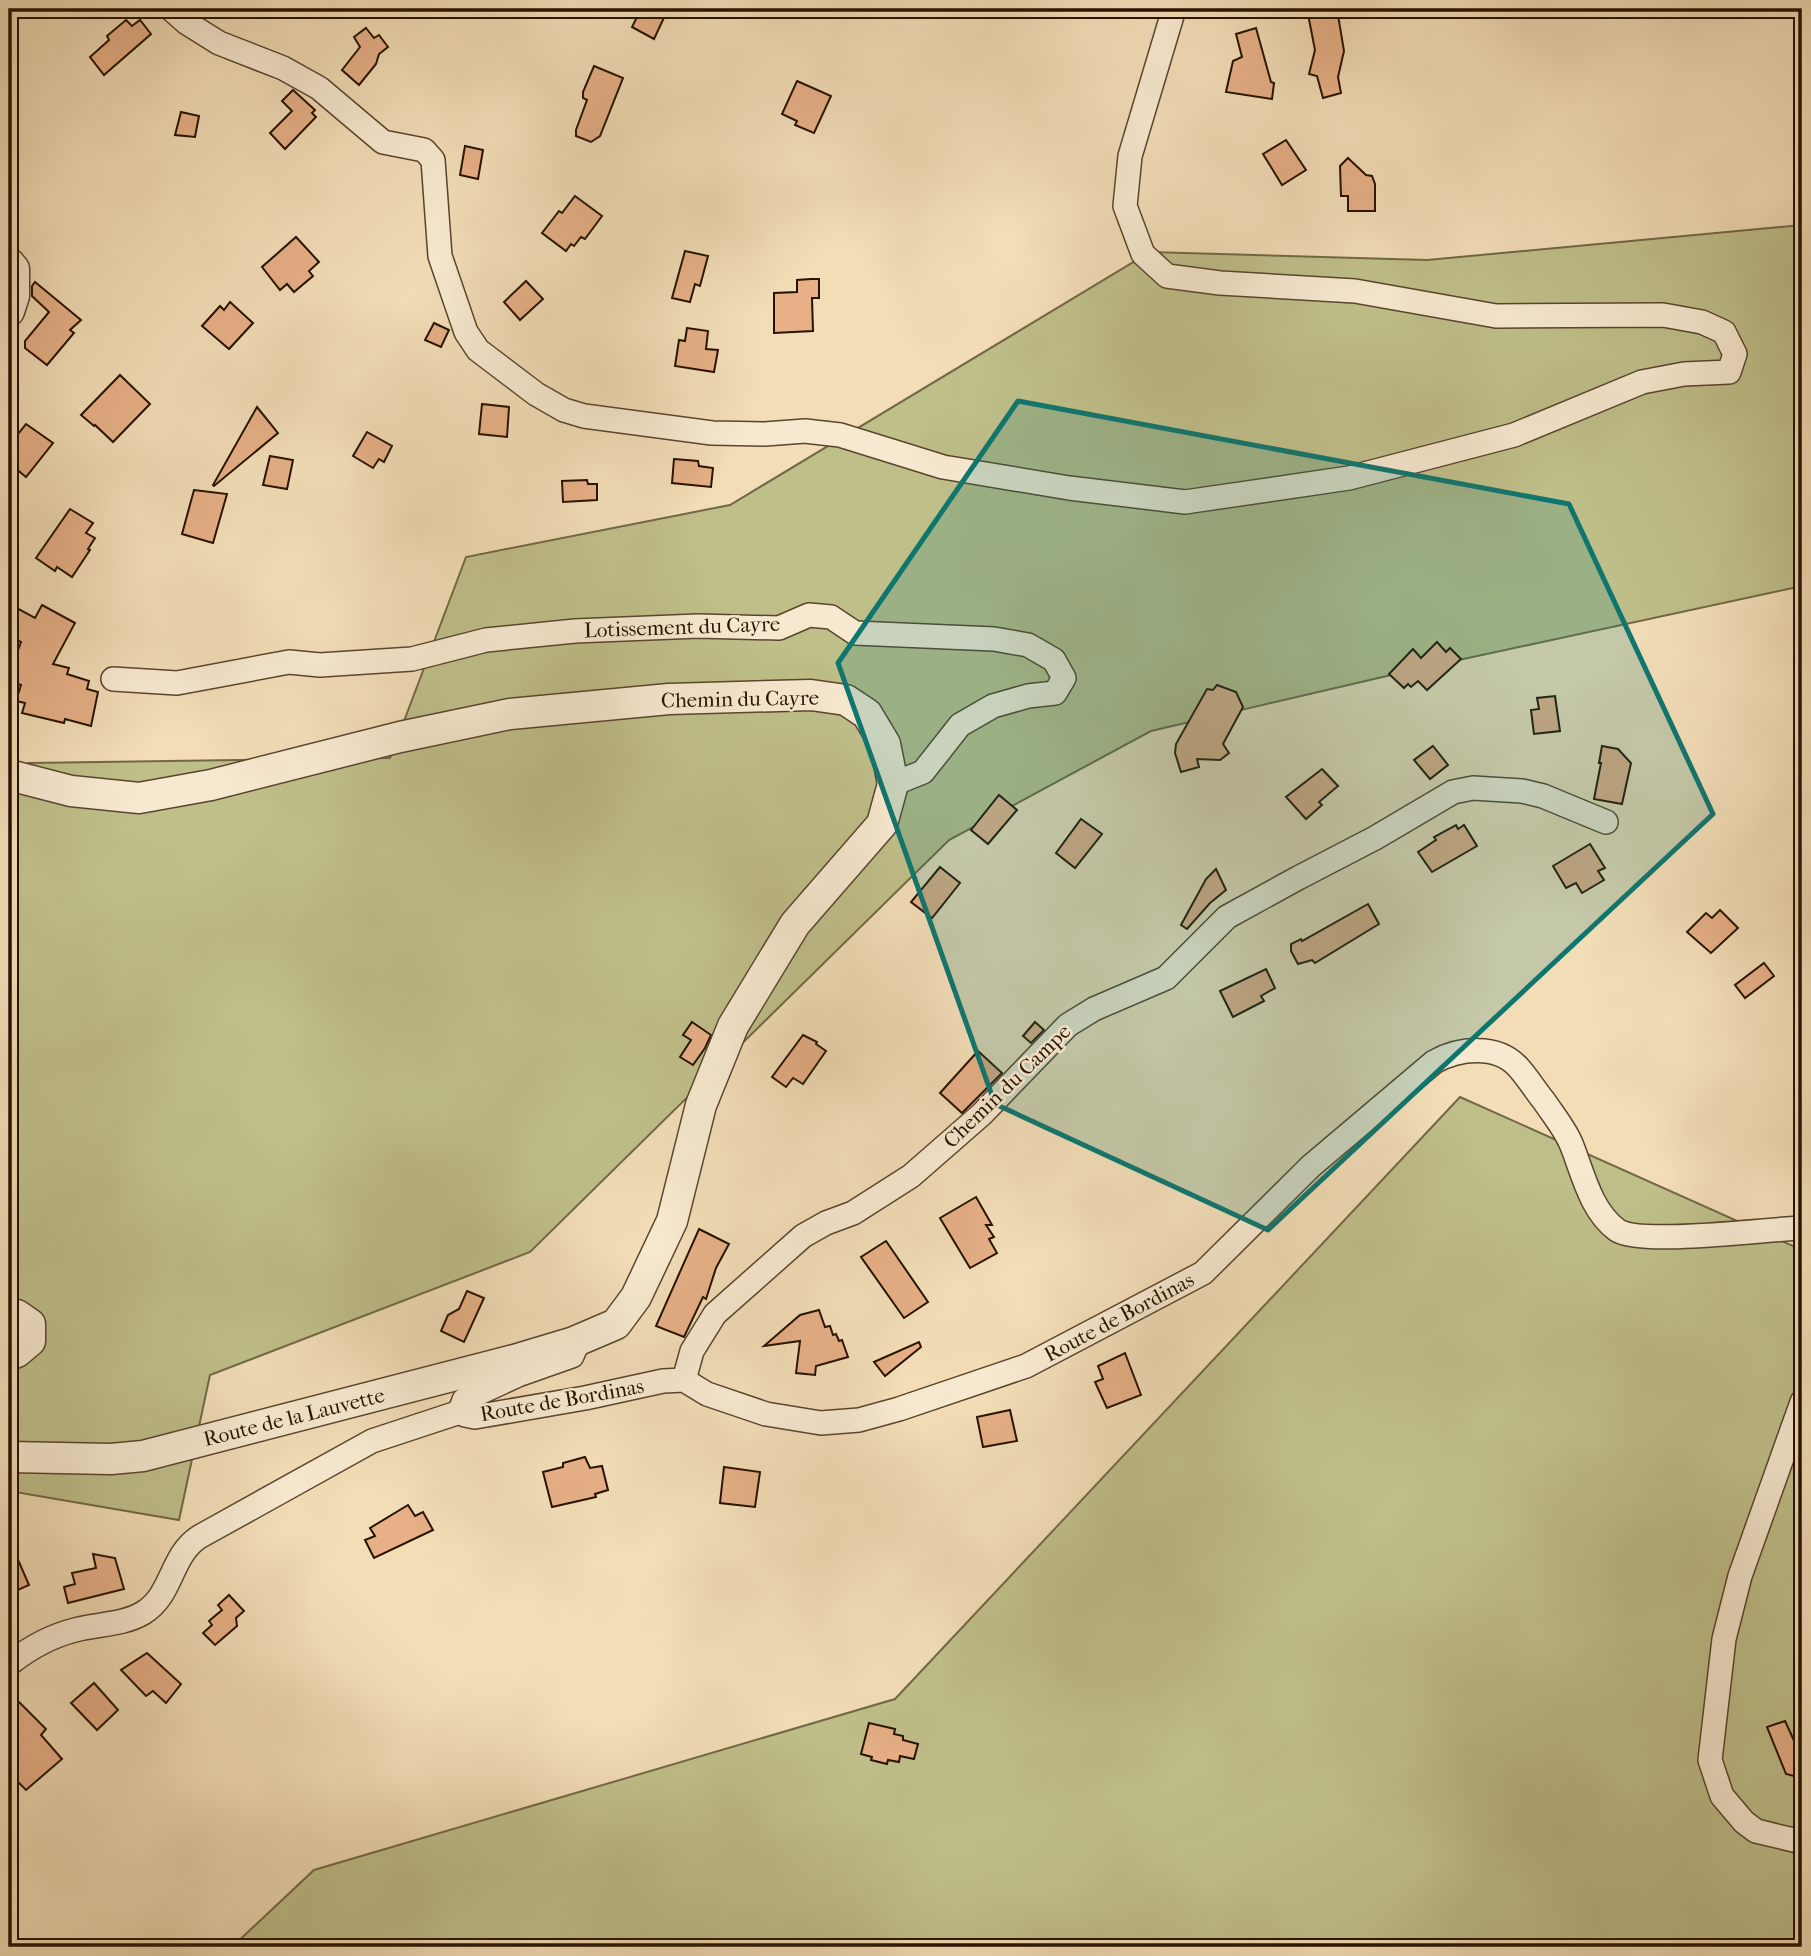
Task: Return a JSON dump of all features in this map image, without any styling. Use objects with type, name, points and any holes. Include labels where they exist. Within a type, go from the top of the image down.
[{"type":"street","points":[[171,9],[187,23],[219,43],[283,68],[319,88],[383,142],[424,150],[433,160],[440,256],[466,332],[478,350],[536,394],[564,410],[584,416],[638,421],[712,433],[765,434],[805,431],[840,435],[943,467],[1069,488],[1185,502],[1349,478],[1514,435],[1642,382],[1684,374],[1729,372],[1735,354],[1724,331],[1702,322],[1663,315],[1496,316],[1355,291],[1220,283],[1167,276],[1143,254],[1125,206],[1130,156],[1174,9]]},
{"type":"street","points":[[9,263],[14,269],[14,296],[9,311]]},
{"type":"street","name":"Lotissement du Cayre","points":[[113,679],[177,683],[289,662],[320,665],[412,659],[486,640],[575,631],[698,626],[779,628],[809,615],[831,617],[855,633],[994,639],[1028,645],[1054,660],[1064,678],[1055,693],[1028,696],[993,706],[960,724],[923,772],[893,784]]},
{"type":"street","name":"Chemin du Cayre","points":[[9,775],[71,790],[139,798],[211,785],[400,737],[510,714],[668,699],[811,695],[846,700],[867,713],[885,744],[893,784],[882,824],[795,924],[733,1026],[701,1105],[672,1221],[636,1297],[616,1324],[574,1342]]},
{"type":"street","name":"Chemin du Campe","points":[[684,1380],[692,1351],[715,1314],[803,1236],[826,1223],[853,1213],[911,1176],[982,1114],[1068,1025],[1094,1009],[1166,978],[1227,917],[1376,838],[1452,792],[1473,788],[1522,791],[1543,796],[1606,822]]},
{"type":"street","name":"Route de Bordinas","points":[[574,1342],[572,1356],[519,1375],[464,1400],[461,1408],[465,1415],[475,1417],[663,1381],[684,1380],[707,1394],[766,1414],[821,1423],[859,1420],[899,1409],[1026,1366],[1203,1273],[1311,1166],[1434,1062],[1448,1054],[1465,1051],[1490,1052],[1505,1057],[1517,1066],[1563,1127],[1593,1197],[1603,1215],[1617,1230],[1649,1236],[1752,1234],[1802,1228]]},
{"type":"street","points":[[9,1317],[17,1314],[30,1324],[30,1341],[9,1355]]},
{"type":"street","name":"Route de la Lauvette","points":[[9,1457],[111,1459],[143,1456],[574,1342]]},
{"type":"street","points":[[1802,1402],[1740,1576],[1724,1639],[1710,1760],[1723,1796],[1744,1822],[1756,1831],[1802,1842]]},
{"type":"street","points":[[9,1664],[29,1649],[74,1630],[122,1621],[142,1614],[159,1600],[180,1555],[199,1537],[372,1441],[463,1411]]},
{"type":"highlighted area","points":[[1018,401],[1569,504],[1713,814],[1268,1230],[995,1104],[838,663]]},
{"type":"green space","points":[[1802,225],[1802,586],[1417,669],[1151,731],[949,840],[530,1252],[210,1375],[179,1520],[9,1491],[9,786],[28,763],[390,758],[466,557],[730,505],[1150,252],[1427,260]]},
{"type":"green space","points":[[1460,1097],[1802,1250],[1802,1947],[232,1947],[314,1870],[895,1699]]},
{"type":"building","points":[[641,9],[668,9],[654,39],[632,27]]},
{"type":"building","points":[[1307,9],[1337,9],[1344,51],[1338,77],[1341,93],[1323,98],[1317,76],[1309,74],[1315,50]]},
{"type":"building","points":[[126,20],[132,26],[140,20],[151,34],[104,75],[90,57],[109,40],[107,36]]},
{"type":"building","points":[[366,28],[374,38],[379,35],[388,47],[379,54],[376,64],[359,85],[342,70],[360,47],[354,37]]},
{"type":"building","points":[[1256,28],[1271,82],[1274,83],[1272,99],[1226,92],[1233,61],[1242,57],[1236,34]]},
{"type":"building","points":[[594,66],[623,78],[600,136],[591,142],[576,136],[576,130],[587,100],[583,98],[583,92]]},
{"type":"building","points":[[797,81],[831,96],[814,133],[795,125],[797,121],[782,114]]},
{"type":"building","points":[[293,90],[315,110],[312,113],[316,117],[285,149],[270,133],[292,111],[282,101]]},
{"type":"building","points":[[181,112],[199,116],[195,137],[175,135]]},
{"type":"building","points":[[1286,140],[1306,170],[1282,185],[1263,154]]},
{"type":"building","points":[[465,146],[483,150],[478,179],[460,175]]},
{"type":"building","points":[[1348,158],[1366,175],[1372,176],[1375,184],[1375,211],[1348,211],[1348,196],[1341,196],[1340,166]]},
{"type":"building","points":[[575,196],[602,216],[585,239],[581,237],[566,251],[542,233]]},
{"type":"building","points":[[296,237],[319,262],[309,271],[313,276],[294,292],[287,284],[280,290],[262,267]]},
{"type":"building","points":[[685,251],[708,256],[700,286],[695,284],[690,302],[672,298]]},
{"type":"building","points":[[819,279],[819,298],[812,298],[813,331],[774,333],[774,293],[797,292],[797,280]]},
{"type":"building","points":[[526,281],[543,299],[520,320],[504,302]]},
{"type":"building","points":[[35,282],[81,320],[70,330],[74,333],[47,365],[25,348],[25,341],[49,312],[32,296]]},
{"type":"building","points":[[230,302],[253,323],[229,349],[202,326],[220,306],[224,310]]},
{"type":"building","points":[[434,323],[449,330],[441,347],[425,340]]},
{"type":"building","points":[[687,328],[708,331],[706,349],[718,350],[714,372],[675,366],[679,340],[685,341]]},
{"type":"building","points":[[120,375],[150,404],[113,442],[81,415]]},
{"type":"building","points":[[482,404],[509,407],[507,437],[479,434]]},
{"type":"building","points":[[257,407],[278,433],[214,486],[213,485]]},
{"type":"building","points":[[26,424],[53,443],[26,477],[9,463],[9,445]]},
{"type":"building","points":[[367,432],[392,446],[384,462],[379,459],[373,468],[353,456]]},
{"type":"building","points":[[270,456],[293,460],[287,489],[263,485]]},
{"type":"building","points":[[674,459],[698,461],[699,466],[713,468],[711,487],[672,483]]},
{"type":"building","points":[[587,480],[588,484],[597,484],[597,500],[563,502],[562,481]]},
{"type":"building","points":[[194,490],[227,494],[213,543],[182,534]]},
{"type":"building","points":[[70,509],[93,523],[86,533],[95,538],[72,577],[57,567],[55,571],[36,558]]},
{"type":"building","points":[[42,605],[75,623],[53,664],[69,668],[67,674],[89,681],[87,689],[98,692],[91,726],[22,713],[25,703],[16,701],[21,685],[9,681],[9,674],[21,642],[9,636],[9,617],[15,607],[35,618]]},
{"type":"building","points":[[1437,642],[1446,652],[1450,648],[1461,659],[1427,690],[1418,681],[1411,687],[1408,684],[1404,688],[1389,674],[1413,649],[1421,658]]},
{"type":"building","points":[[1217,685],[1236,692],[1243,707],[1223,744],[1229,753],[1220,760],[1197,759],[1199,767],[1181,772],[1175,753],[1176,744],[1207,689],[1213,690]]},
{"type":"building","points":[[1555,696],[1560,731],[1534,734],[1531,710],[1539,709],[1537,698]]},
{"type":"building","points":[[1433,746],[1448,765],[1430,779],[1414,760]]},
{"type":"building","points":[[1602,746],[1618,749],[1631,763],[1622,804],[1594,799]]},
{"type":"building","points":[[1322,769],[1338,786],[1319,802],[1322,805],[1306,819],[1286,797]]},
{"type":"building","points":[[999,795],[1017,810],[988,844],[971,830]]},
{"type":"building","points":[[1081,819],[1102,834],[1075,868],[1056,853]]},
{"type":"building","points":[[1456,825],[1458,829],[1464,825],[1477,846],[1432,872],[1418,852],[1436,840],[1434,837]]},
{"type":"building","points":[[1590,844],[1605,868],[1598,871],[1604,880],[1582,893],[1576,883],[1566,888],[1553,866]]},
{"type":"building","points":[[940,867],[960,883],[932,918],[911,902]]},
{"type":"building","points":[[1216,869],[1226,890],[1210,903],[1187,929],[1181,925],[1206,879]]},
{"type":"building","points":[[1368,904],[1379,924],[1315,963],[1312,960],[1298,964],[1291,951],[1291,944],[1301,939],[1302,941]]},
{"type":"building","points":[[1720,910],[1738,928],[1711,953],[1687,932],[1706,913],[1712,918]]},
{"type":"building","points":[[1764,963],[1774,976],[1745,998],[1735,985]]},
{"type":"building","points":[[1266,969],[1275,988],[1261,996],[1264,1001],[1233,1017],[1220,991]]},
{"type":"building","points":[[692,1022],[711,1035],[693,1065],[680,1057],[691,1040],[683,1035]]},
{"type":"building","points":[[1035,1022],[1044,1030],[1031,1043],[1023,1036]]},
{"type":"building","points":[[803,1035],[817,1042],[816,1044],[826,1051],[803,1084],[793,1078],[786,1087],[772,1077]]},
{"type":"building","points":[[978,1051],[1002,1073],[962,1113],[940,1093]]},
{"type":"building","points":[[976,1197],[992,1225],[986,1225],[994,1237],[989,1239],[997,1253],[970,1268],[940,1218]]},
{"type":"building","points":[[699,1229],[729,1244],[716,1268],[706,1299],[703,1297],[684,1337],[656,1326]]},
{"type":"building","points":[[886,1241],[928,1302],[904,1318],[861,1257]]},
{"type":"building","points":[[467,1291],[484,1298],[464,1342],[441,1331],[448,1315],[459,1309]]},
{"type":"building","points":[[819,1310],[825,1327],[830,1326],[833,1335],[836,1334],[839,1341],[842,1340],[848,1357],[816,1366],[815,1375],[796,1373],[800,1341],[764,1346],[800,1315]]},
{"type":"building","points":[[919,1342],[921,1347],[885,1376],[874,1362]]},
{"type":"building","points":[[1125,1353],[1141,1395],[1107,1408],[1095,1382],[1103,1379],[1098,1366]]},
{"type":"building","points":[[1010,1410],[1017,1441],[983,1447],[977,1417]]},
{"type":"building","points":[[585,1457],[590,1468],[602,1466],[608,1490],[595,1494],[596,1497],[552,1507],[543,1472]]},
{"type":"building","points":[[724,1467],[760,1472],[755,1507],[720,1503]]},
{"type":"building","points":[[408,1505],[415,1516],[423,1512],[433,1530],[374,1558],[365,1540],[375,1536],[370,1528]]},
{"type":"building","points":[[9,1539],[29,1585],[9,1594]]},
{"type":"building","points":[[93,1554],[115,1558],[124,1589],[68,1603],[64,1587],[75,1584],[72,1573],[96,1568]]},
{"type":"building","points":[[229,1595],[244,1611],[236,1618],[237,1626],[215,1645],[203,1633],[212,1625],[209,1621],[222,1610],[218,1605]]},
{"type":"building","points":[[147,1653],[181,1684],[166,1703],[153,1691],[146,1696],[121,1670]]},
{"type":"building","points":[[94,1683],[118,1710],[97,1730],[71,1703]]},
{"type":"building","points":[[17,1700],[46,1729],[41,1735],[62,1759],[26,1790],[19,1783],[9,1794],[9,1707]]},
{"type":"building","points":[[1785,1721],[1802,1758],[1802,1778],[1786,1774],[1767,1727]]},
{"type":"building","points":[[869,1723],[895,1729],[894,1734],[903,1736],[903,1740],[918,1744],[914,1759],[900,1756],[899,1762],[888,1760],[887,1764],[861,1754]]}]
